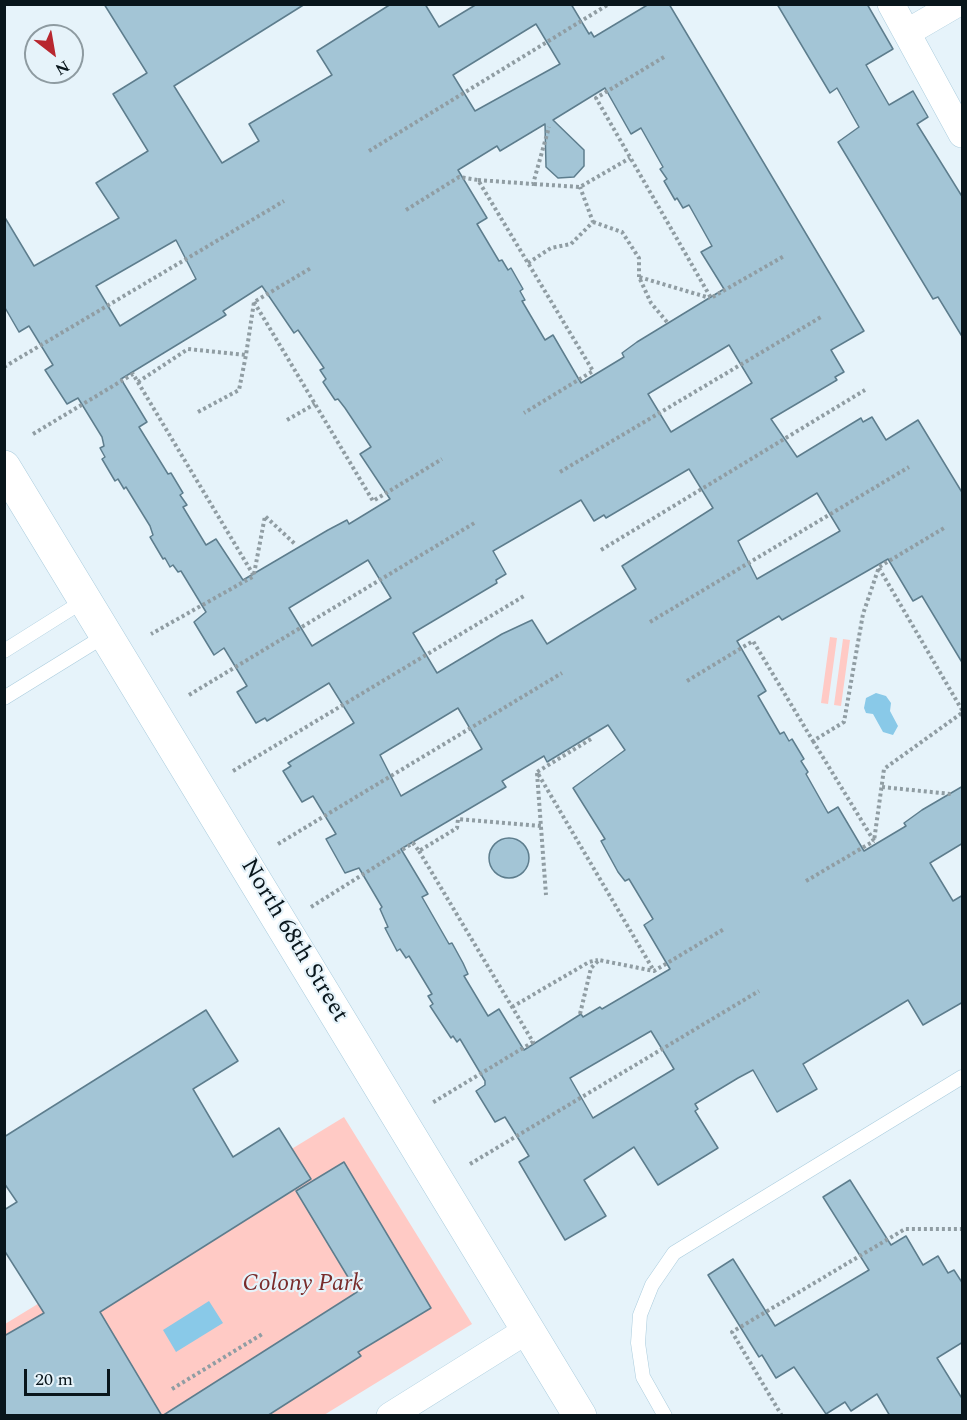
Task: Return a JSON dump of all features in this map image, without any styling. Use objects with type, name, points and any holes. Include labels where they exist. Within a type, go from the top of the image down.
[{"type":"street","points":[[891,4],[963,134]]},
{"type":"street","points":[[908,32],[956,4]]},
{"type":"street","name":"North 68th Street","points":[[4,468],[580,1416]]},
{"type":"street","points":[[390,1416],[529,1329]]},
{"type":"lane","points":[[4,651],[86,600]]},
{"type":"lane","points":[[4,698],[106,635]]},
{"type":"lane","points":[[665,1416],[643,1377],[638,1343],[640,1315],[652,1285],[674,1253],[963,1077]]},
{"type":"path","points":[[369,151],[609,4]]},
{"type":"path","points":[[664,57],[596,98],[711,298]]},
{"type":"path","points":[[533,184],[549,127]]},
{"type":"path","points":[[406,210],[459,177],[580,187],[630,158]]},
{"type":"path","points":[[478,180],[593,371],[524,413]]},
{"type":"path","points":[[580,187],[593,222]]},
{"type":"path","points":[[4,367],[284,201]]},
{"type":"path","points":[[528,263],[552,248],[571,244],[593,222]]},
{"type":"path","points":[[593,222],[622,232],[639,258],[639,277],[651,303],[667,322]]},
{"type":"path","points":[[639,277],[711,298],[784,256]]},
{"type":"path","points":[[254,302],[311,268]]},
{"type":"path","points":[[198,412],[239,390],[254,302]]},
{"type":"path","points":[[254,302],[373,501],[442,459]]},
{"type":"path","points":[[560,472],[821,317]]},
{"type":"path","points":[[138,382],[188,349],[246,355]]},
{"type":"path","points":[[33,434],[134,374],[254,576]]},
{"type":"path","points":[[601,550],[866,390]]},
{"type":"path","points":[[287,420],[315,404]]},
{"type":"path","points":[[650,622],[909,466]]},
{"type":"path","points":[[254,576],[265,516],[296,545]]},
{"type":"path","points":[[189,695],[476,522]]},
{"type":"path","points":[[813,741],[844,722],[863,614],[879,567],[944,528]]},
{"type":"path","points":[[874,840],[884,769],[963,712],[889,589],[879,567]]},
{"type":"path","points":[[151,634],[254,576]]},
{"type":"path","points":[[233,771],[524,596]]},
{"type":"path","points":[[687,681],[753,641],[874,840]]},
{"type":"path","points":[[278,844],[562,673]]},
{"type":"path","points":[[537,772],[591,740]]},
{"type":"path","points":[[537,772],[546,895]]},
{"type":"path","points":[[537,772],[654,971]]},
{"type":"path","points":[[882,787],[951,794]]},
{"type":"path","points":[[419,851],[457,828],[459,819],[541,826]]},
{"type":"path","points":[[806,881],[874,840]]},
{"type":"path","points":[[311,907],[413,843],[419,851],[533,1042],[432,1103]]},
{"type":"path","points":[[512,1007],[589,962],[599,960],[654,971],[724,929]]},
{"type":"path","points":[[580,1014],[591,968],[599,960]]},
{"type":"path","points":[[470,1164],[759,991]]},
{"type":"path","points":[[782,1416],[732,1332],[905,1229],[963,1229]]},
{"type":"path","points":[[172,1389],[264,1333]]},
{"type":"green space","points":[[830,637],[837,638],[828,704],[821,703]]},
{"type":"green space","points":[[843,639],[850,640],[841,706],[834,705]]},
{"type":"green space","name":"Colony Park","points":[[344,1117],[472,1324],[324,1415],[5,1416],[5,1324]]},
{"type":"water","points":[[876,693],[886,696],[891,703],[890,711],[898,726],[893,735],[883,732],[873,714],[866,713],[864,708],[866,698]]},
{"type":"water","points":[[209,1301],[223,1323],[176,1352],[163,1330]]},
{"type":"building","points":[[104,4],[305,4],[174,86],[222,163],[259,141],[249,124],[332,75],[317,51],[391,4],[425,4],[439,27],[477,4],[571,4],[589,34],[591,32],[594,37],[649,4],[669,4],[864,331],[831,350],[844,372],[835,377],[837,380],[771,419],[797,457],[861,418],[863,422],[872,417],[886,440],[918,420],[963,494],[963,664],[922,596],[913,601],[888,559],[782,620],[779,616],[737,641],[766,691],[758,696],[780,734],[784,732],[789,741],[792,739],[804,759],[801,761],[808,772],[806,774],[828,813],[838,807],[864,851],[906,826],[904,823],[922,810],[963,786],[963,843],[930,863],[953,901],[963,895],[963,1002],[923,1025],[908,1000],[803,1064],[817,1089],[777,1112],[753,1070],[738,1078],[695,1104],[698,1109],[695,1111],[718,1148],[658,1185],[634,1147],[584,1180],[606,1216],[565,1240],[519,1162],[529,1156],[505,1117],[495,1122],[476,1091],[485,1085],[485,1081],[460,1039],[457,1042],[453,1036],[451,1038],[430,1006],[433,1004],[428,996],[432,994],[409,956],[406,958],[400,949],[397,951],[385,928],[388,927],[380,909],[382,907],[359,868],[345,873],[326,839],[336,834],[313,796],[302,802],[283,771],[291,766],[288,763],[354,723],[329,683],[267,721],[265,718],[256,723],[237,692],[247,686],[224,648],[214,655],[194,622],[206,612],[181,571],[178,572],[173,565],[170,567],[165,558],[163,559],[150,537],[153,535],[150,526],[126,487],[124,489],[118,479],[115,481],[102,459],[105,457],[100,448],[104,446],[102,437],[78,398],[67,404],[45,370],[53,365],[29,326],[19,332],[4,306],[4,216],[34,266],[119,218],[96,183],[148,151],[113,94],[147,73]],"holes":[[[536,24],[560,64],[475,111],[453,75]],[[605,88],[631,134],[641,128],[663,167],[660,169],[667,179],[664,181],[675,200],[677,198],[683,208],[689,205],[712,246],[701,252],[724,289],[637,342],[622,353],[624,357],[581,383],[553,335],[545,340],[522,301],[525,300],[520,291],[523,289],[511,268],[508,270],[502,260],[499,261],[477,224],[487,218],[458,170],[497,146],[500,151],[545,124],[546,167],[558,178],[574,177],[584,166],[584,150],[553,120]],[[176,240],[196,279],[120,326],[96,286]],[[262,286],[294,333],[298,330],[324,368],[320,370],[326,379],[323,382],[335,400],[338,399],[345,408],[371,447],[360,454],[390,499],[349,524],[347,520],[328,530],[243,580],[216,539],[206,545],[183,507],[187,505],[180,495],[183,493],[171,473],[168,474],[139,427],[147,422],[121,379],[226,315],[223,311]],[[729,345],[752,383],[671,432],[648,394]],[[689,469],[713,508],[622,566],[636,589],[547,644],[532,620],[502,634],[437,673],[413,633],[497,583],[496,580],[506,574],[493,551],[581,500],[594,521],[604,515],[606,518]],[[817,493],[840,531],[757,579],[738,541]],[[368,560],[391,598],[312,646],[289,608]],[[458,708],[482,749],[401,796],[380,755]],[[608,725],[625,750],[573,788],[605,839],[601,841],[618,872],[625,881],[629,879],[653,919],[644,925],[670,969],[602,1009],[600,1007],[583,1017],[581,1014],[524,1050],[499,1009],[488,1016],[464,976],[468,974],[452,943],[449,944],[422,897],[428,894],[401,849],[506,787],[502,781],[544,756],[547,762]],[[651,1031],[674,1069],[593,1118],[570,1078]]]},
{"type":"building","points":[[777,4],[867,4],[893,49],[866,65],[889,105],[913,91],[928,117],[917,124],[963,198],[963,338],[938,297],[933,299],[838,142],[859,127],[837,88],[830,93]]},
{"type":"building","points":[[509,838],[517,839],[523,844],[528,850],[528,866],[523,872],[517,877],[509,878],[501,877],[495,872],[490,866],[489,858],[490,850],[495,844],[501,839]]},
{"type":"building","points":[[206,1010],[238,1061],[193,1089],[233,1157],[279,1128],[311,1179],[100,1312],[162,1416],[4,1416],[4,1336],[44,1313],[4,1250],[4,1210],[17,1202],[4,1183],[4,1137]]},
{"type":"building","points":[[344,1162],[431,1308],[358,1352],[361,1356],[267,1416],[162,1416],[357,1292],[296,1191]]},
{"type":"building","points":[[850,1180],[891,1245],[906,1236],[923,1265],[938,1256],[948,1273],[954,1270],[963,1284],[963,1342],[937,1358],[963,1400],[963,1416],[890,1416],[877,1394],[851,1411],[845,1402],[826,1414],[794,1367],[776,1378],[762,1355],[759,1357],[708,1275],[733,1259],[775,1326],[869,1270],[823,1197]]}]
